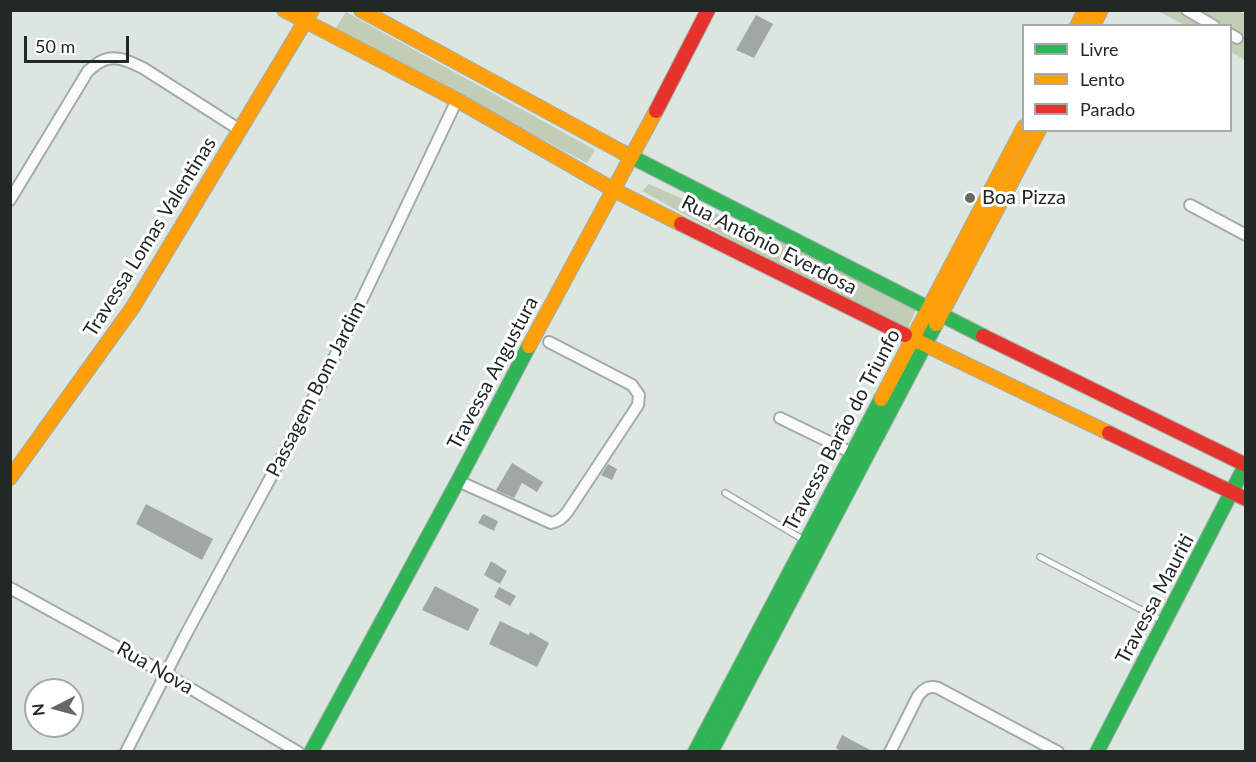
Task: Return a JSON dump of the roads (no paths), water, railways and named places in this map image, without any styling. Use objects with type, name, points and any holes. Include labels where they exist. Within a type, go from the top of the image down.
[{"type":"street","name":"Rua Antônio Everdosa","points":[[285,10],[309,16],[614,190],[926,345],[1239,496]]},
{"type":"street","name":"Rua Antônio Everdosa","points":[[361,10],[632,157],[942,316],[1245,464]]},
{"type":"street","name":"Travessa Angustura","points":[[311,752],[632,157],[708,10]]},
{"type":"street","points":[[1078,24],[1085,10]]},
{"type":"street","points":[[1094,24],[1101,10]]},
{"type":"street","points":[[1187,10],[1211,24]]},
{"type":"street","name":"Travessa Lomas Valentinas","points":[[10,478],[133,307],[309,16]]},
{"type":"street","points":[[10,200],[88,71],[101,60],[115,58],[143,68],[240,130]]},
{"type":"street","name":"Passagem Bom Jardim","points":[[126,752],[229,554],[326,375],[457,100]]},
{"type":"street","name":"Travessa Barão do Triunfo","points":[[695,752],[1022,129]]},
{"type":"street","name":"Travessa Barão do Triunfo","points":[[711,752],[1037,132]]},
{"type":"street","points":[[1190,205],[1245,235]]},
{"type":"street","points":[[458,481],[551,523],[557,522],[563,518],[638,405],[639,395],[632,386],[549,342]]},
{"type":"street","points":[[780,417],[852,453]]},
{"type":"street","name":"Travessa Mauriti","points":[[1097,752],[1165,622],[1239,496],[1245,464]]},
{"type":"street","name":"Rua Nova","points":[[10,588],[166,674],[298,752]]},
{"type":"street","points":[[769,610],[782,619]]},
{"type":"street","points":[[890,752],[918,696],[928,687],[933,686],[1058,752]]},
{"type":"lane","points":[[535,335],[549,342]]},
{"type":"lane","points":[[725,493],[806,541]]},
{"type":"lane","points":[[1040,557],[1165,622]]},
{"type":"place","name":"Boa Pizza","points":[[970,198]]}]
